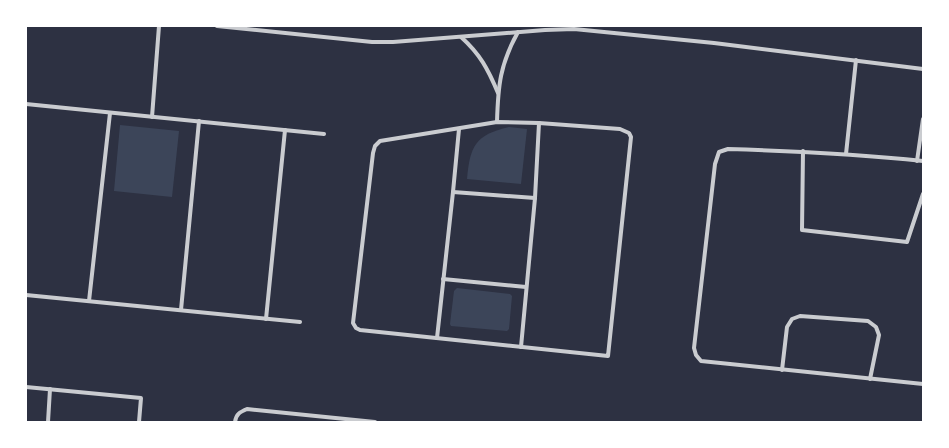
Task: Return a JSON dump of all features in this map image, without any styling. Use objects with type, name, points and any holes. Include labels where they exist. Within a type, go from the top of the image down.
[{"type":"street","points":[[152,117],[159,26]]},
{"type":"street","points":[[217,26],[372,42],[413,41],[574,29],[603,31],[923,69]]},
{"type":"street","points":[[497,122],[498,93],[504,61],[518,32]]},
{"type":"street","points":[[462,37],[474,48],[481,58],[488,69],[498,93]]},
{"type":"street","points":[[846,154],[856,60]]},
{"type":"street","points":[[26,110],[26,104],[324,134]]},
{"type":"street","points":[[89,301],[110,112]]},
{"type":"street","points":[[917,161],[923,119]]},
{"type":"street","points":[[181,310],[198,121]]},
{"type":"street","points":[[497,122],[539,123],[620,129],[629,132],[631,137],[608,356],[360,330],[356,328],[353,323],[375,146],[380,140],[497,122]]},
{"type":"street","points":[[521,347],[539,123]]},
{"type":"street","points":[[437,338],[454,192],[459,128]]},
{"type":"street","points":[[266,319],[285,130]]},
{"type":"street","points":[[923,161],[803,151],[728,149],[719,152],[716,164],[694,348],[696,355],[701,361],[923,384]]},
{"type":"street","points":[[803,151],[802,230],[907,242],[923,194]]},
{"type":"street","points":[[454,192],[534,198]]},
{"type":"street","points":[[443,279],[526,287]]},
{"type":"street","points":[[26,295],[300,322]]},
{"type":"street","points":[[782,370],[787,327],[792,319],[800,316],[868,322],[876,327],[878,335],[870,379]]},
{"type":"street","points":[[26,387],[141,398],[140,422]]},
{"type":"street","points":[[48,422],[50,389]]},
{"type":"street","points":[[235,422],[235,418],[239,412],[247,409],[327,420],[375,422]]},
{"type":"shaded area","points":[[120,125],[179,131],[172,197],[114,191]]},
{"type":"shaded area","points":[[509,127],[527,129],[521,184],[467,179],[470,158],[476,144],[489,134]]},
{"type":"shaded area","points":[[457,288],[510,294],[512,296],[509,329],[507,331],[451,326],[454,291]]}]
